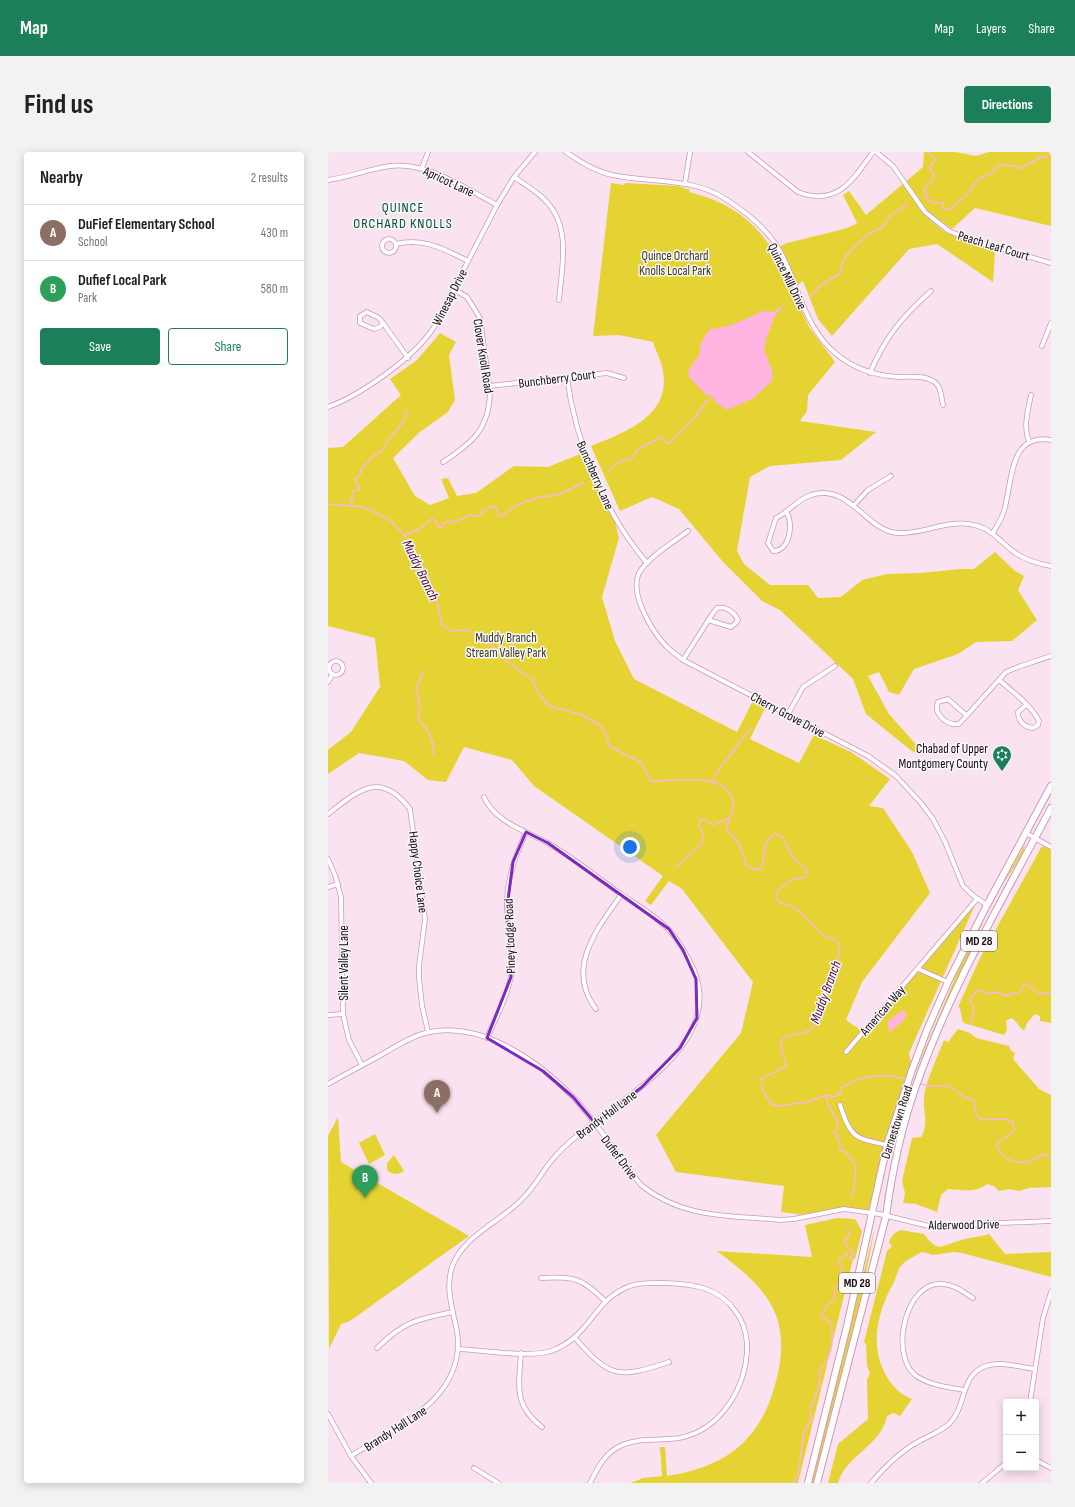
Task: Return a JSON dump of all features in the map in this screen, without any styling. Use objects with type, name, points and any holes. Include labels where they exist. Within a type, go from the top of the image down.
[{"type":"main road","name":"Darnestown Road","points":[[808,1483],[872,1214],[886,1145],[927,1030],[948,982],[987,905],[1051,786]]},
{"type":"main road","name":"Darnestown Road","points":[[817,1483],[886,1216],[892,1172],[916,1087],[944,1016],[977,946],[1051,808]]},
{"type":"street","points":[[422,168],[428,152]]},
{"type":"street","name":"Winesap Drive","points":[[328,407],[350,397],[408,358],[429,335],[514,177],[535,152]]},
{"type":"street","name":"Quince Mill Drive","points":[[566,152],[583,163],[612,174],[685,183],[722,197],[751,216],[766,232],[777,248],[811,325],[824,343],[842,359],[870,373],[889,377],[924,378],[933,381],[940,389],[943,405]]},
{"type":"street","points":[[685,183],[690,152]]},
{"type":"street","points":[[748,152],[798,192],[807,195],[821,196],[829,195],[842,190],[854,179],[873,152]]},
{"type":"street","name":"Peach Leaf Court","points":[[876,152],[893,166],[925,212],[949,231],[971,240],[1051,263]]},
{"type":"street","name":"Apricot Lane","points":[[328,180],[348,177],[390,166],[405,165],[422,168],[498,205]]},
{"type":"street","points":[[514,177],[545,200],[559,221],[562,230],[563,249],[560,300]]},
{"type":"street","points":[[396,244],[406,241],[432,244],[468,261]]},
{"type":"street","name":"Clover Knoll Road","points":[[443,462],[466,447],[480,431],[489,412],[489,386],[480,318],[466,297],[454,289]]},
{"type":"street","points":[[870,373],[880,349],[890,333],[907,312],[931,291]]},
{"type":"street","points":[[382,323],[380,327],[374,330],[360,323],[360,316],[367,312],[379,318],[408,358]]},
{"type":"street","points":[[1042,346],[1051,323]]},
{"type":"street","name":"Bunchberry Court","points":[[489,386],[607,373],[624,378]]},
{"type":"street","name":"Bunchberry Lane","points":[[567,377],[576,430],[590,465],[623,533],[647,563]]},
{"type":"street","points":[[1029,441],[1026,434],[1026,422],[1031,395]]},
{"type":"street","points":[[993,533],[1003,515],[1014,461],[1019,450],[1029,441],[1043,438],[1051,440]]},
{"type":"street","points":[[854,505],[868,490],[891,476]]},
{"type":"street","points":[[787,513],[791,523],[785,548],[773,551],[768,543],[776,518],[787,513],[791,507],[800,500],[811,495],[821,494],[838,496],[854,505],[880,527],[895,533],[908,533],[950,524],[963,523],[978,526],[993,533],[1016,554],[1030,562],[1051,566]]},
{"type":"street","name":"Cherry Grove Drive","points":[[688,531],[647,563],[637,579],[641,606],[659,638],[666,647],[683,660],[868,756],[896,776],[922,802],[933,818],[945,842],[963,886],[977,899],[987,905]]},
{"type":"street","points":[[683,660],[708,620],[717,608],[723,607],[735,614],[738,620],[736,624],[731,627],[708,620]]},
{"type":"street","points":[[966,715],[948,699],[938,702],[936,707],[937,712],[947,722],[953,725],[959,724],[1006,672],[1051,656]]},
{"type":"street","points":[[788,714],[803,687],[835,666]]},
{"type":"street","points":[[328,682],[332,675]]},
{"type":"street","points":[[999,680],[1026,705],[1039,721],[1038,725],[1033,728],[1023,724],[1018,718],[1018,712],[1026,705]]},
{"type":"street","name":"Happy Choice Lane","points":[[328,814],[356,792],[369,787],[390,790],[402,798],[410,809],[426,919],[419,966],[419,978],[422,1006],[428,1032]]},
{"type":"street","name":"Brandy Hall Lane","points":[[351,1456],[420,1412],[436,1398],[451,1376],[458,1349],[449,1284],[452,1267],[457,1257],[477,1235],[525,1197],[547,1166],[563,1148],[642,1087],[680,1048],[693,1028],[698,1008],[699,995],[695,975],[675,937],[659,921],[562,853],[492,811],[488,807],[484,797]]},
{"type":"street","name":"Piney Lodge Road","points":[[487,1038],[508,989],[511,977],[512,955],[507,907],[508,890],[513,862],[526,832]]},
{"type":"street","points":[[1026,832],[1051,846]]},
{"type":"street","name":"Silent Valley Lane","points":[[328,859],[338,884],[342,912],[343,1014],[349,1040],[362,1066]]},
{"type":"street","points":[[328,887],[338,884]]},
{"type":"street","points":[[596,1009],[590,1000],[584,985],[583,973],[585,957],[596,930],[621,895]]},
{"type":"street","name":"American Way","points":[[846,1052],[977,899]]},
{"type":"street","points":[[918,969],[948,982]]},
{"type":"street","points":[[328,1015],[343,1014]]},
{"type":"street","name":"Dufief Drive","points":[[328,1084],[410,1038],[428,1032],[459,1030],[487,1038],[504,1045],[543,1071],[573,1097],[595,1123],[641,1185],[670,1204],[684,1209],[779,1220],[794,1220],[840,1210],[879,1214]]},
{"type":"street","points":[[840,1105],[846,1124],[852,1133],[857,1137],[886,1145]]},
{"type":"street","name":"Alderwood Drive","points":[[879,1214],[920,1225],[940,1226],[1051,1221]]},
{"type":"street","points":[[541,1278],[564,1277],[582,1281],[589,1285],[605,1301]]},
{"type":"street","points":[[458,1349],[521,1353],[550,1351],[575,1338],[585,1328],[605,1301],[623,1289],[638,1284],[697,1285],[711,1289],[731,1304],[745,1328],[747,1343],[740,1382],[733,1399],[720,1417],[701,1430],[678,1438],[640,1440],[620,1446],[606,1456],[590,1483]]},
{"type":"street","points":[[964,1390],[931,1383],[916,1376],[904,1358],[902,1339],[911,1303],[924,1289],[930,1286],[944,1284],[956,1287],[973,1298]]},
{"type":"street","points":[[1030,1399],[1043,1318],[1051,1292]]},
{"type":"street","points":[[377,1348],[390,1335],[404,1325],[425,1318],[453,1312]]},
{"type":"street","points":[[575,1338],[594,1360],[605,1368],[615,1372],[629,1373],[640,1371],[668,1362]]},
{"type":"street","points":[[521,1353],[518,1386],[521,1404],[532,1419],[542,1427]]},
{"type":"street","points":[[871,1483],[900,1453],[942,1430],[950,1422],[962,1403],[964,1390],[973,1374],[986,1366],[998,1364],[1034,1369]]},
{"type":"street","points":[[328,1414],[351,1456],[371,1483]]},
{"type":"street","points":[[1039,1462],[1051,1468]]},
{"type":"street","points":[[982,1483],[1003,1466]]},
{"type":"street","points":[[474,1468],[498,1483]]},
{"type":"highlighted area","points":[[526,832],[548,843],[669,929],[683,950],[696,979],[697,1018],[680,1048],[642,1087],[595,1123],[573,1097],[543,1071],[487,1038],[511,977],[507,907],[513,862]]},
{"type":"green space","name":"Quince Orchard Knolls Local Park","points":[[924,152],[955,152],[976,156],[989,152],[1051,152],[1051,226],[975,208],[952,229],[937,218],[930,220],[945,232],[995,252],[993,282],[937,244],[909,249],[832,336],[818,319],[803,281],[792,289],[809,327],[835,362],[808,395],[807,411],[800,421],[876,432],[841,460],[770,466],[750,477],[737,551],[744,564],[770,585],[808,585],[818,598],[841,597],[862,580],[887,574],[974,569],[995,552],[1015,571],[1024,576],[1018,590],[1037,620],[1012,641],[976,642],[958,654],[914,669],[899,695],[889,692],[879,672],[868,676],[889,714],[920,749],[913,752],[866,714],[853,679],[780,610],[762,601],[723,562],[679,509],[652,497],[620,511],[591,446],[630,428],[642,421],[652,411],[660,400],[664,387],[663,372],[653,342],[619,335],[593,336],[611,183],[624,185],[625,183],[678,186],[690,190],[689,192],[715,200],[748,220],[765,239],[772,250],[787,243],[844,229],[856,224],[857,223],[843,195],[849,191],[866,215],[923,167]]},
{"type":"green space","name":"Muddy Branch Stream Valley Park","points":[[440,333],[456,342],[449,355],[455,400],[448,412],[420,432],[393,458],[415,496],[430,505],[449,498],[441,479],[448,478],[457,496],[476,493],[514,466],[548,467],[585,452],[612,509],[619,538],[602,597],[615,641],[634,679],[737,732],[755,697],[767,704],[750,739],[799,763],[814,735],[851,752],[890,779],[869,806],[883,808],[912,852],[930,893],[862,982],[846,1020],[865,1033],[975,905],[909,1053],[912,1070],[887,1145],[872,1214],[835,1210],[812,1216],[781,1212],[784,1186],[676,1172],[656,1135],[741,1033],[753,982],[682,889],[669,881],[651,905],[645,901],[663,876],[534,786],[512,760],[464,747],[446,782],[428,780],[404,761],[359,753],[328,774],[328,750],[351,732],[380,687],[375,638],[328,626],[328,448],[343,447],[401,395],[390,379],[417,360]]},
{"type":"green space","points":[[1025,844],[1023,854],[1003,884]]},
{"type":"green space","points":[[1042,846],[1051,850],[1051,1023],[1040,1021],[1040,1016],[1035,1014],[1027,1023],[1024,1031],[1011,1018],[1006,1021],[1007,1030],[1004,1035],[964,1023],[960,1008],[958,1007],[980,958]]},
{"type":"green space","points":[[985,917],[929,1050],[883,1204],[897,1136],[923,1054],[958,971]]},
{"type":"green space","points":[[958,1029],[970,1033],[976,1038],[1009,1046],[1011,1051],[1015,1053],[1013,1059],[1039,1089],[1051,1095],[1051,1187],[1029,1188],[1019,1191],[1009,1189],[999,1191],[994,1186],[987,1184],[974,1190],[948,1189],[941,1195],[937,1212],[916,1204],[903,1203],[905,1193],[902,1181],[912,1138],[921,1137],[925,1128],[924,1098],[929,1078],[944,1040],[948,1042]]},
{"type":"green space","points":[[338,1117],[341,1162],[469,1236],[350,1321],[341,1324],[329,1349],[328,1136]]},
{"type":"green space","points":[[375,1134],[385,1155],[369,1164],[359,1143]]},
{"type":"green space","points":[[394,1155],[404,1171],[398,1174],[393,1174],[387,1170],[387,1163]]},
{"type":"green space","points":[[837,1218],[855,1219],[862,1231],[855,1259],[853,1259],[798,1483],[631,1483],[643,1478],[662,1476],[660,1447],[665,1447],[667,1476],[689,1472],[725,1457],[740,1446],[752,1433],[771,1398],[779,1370],[781,1355],[781,1340],[777,1318],[767,1297],[760,1288],[717,1251],[812,1257],[805,1225]]},
{"type":"green space","points":[[875,1227],[861,1298],[813,1483],[811,1483]]},
{"type":"green space","points":[[901,1230],[924,1234],[932,1244],[936,1246],[943,1246],[989,1234],[1005,1254],[1051,1252],[1051,1277],[954,1252],[933,1255],[922,1252],[905,1262],[899,1269],[887,1295],[879,1318],[877,1342],[881,1366],[887,1377],[898,1390],[912,1399],[900,1416],[893,1413],[887,1416],[884,1426],[878,1435],[848,1465],[842,1473],[838,1483],[828,1483],[838,1444],[868,1419],[867,1380],[870,1373],[867,1366],[866,1344],[864,1342],[887,1251],[892,1246],[889,1243],[892,1236]]},
{"type":"shaded area","points":[[785,304],[774,317],[764,349],[772,371],[772,381],[754,398],[727,410],[715,402],[710,395],[706,395],[689,377],[688,371],[699,355],[701,343],[709,330],[732,325],[763,311],[773,312]]},
{"type":"shaded area","points":[[903,1010],[906,1013],[905,1019],[889,1033],[888,1021]]},
{"type":"waterway","points":[[928,152],[936,159],[929,168],[934,173],[932,181],[924,188],[928,198]]},
{"type":"waterway","points":[[924,196],[933,203],[943,203],[943,209],[950,209],[969,193],[973,185],[980,178],[991,174],[998,165],[1015,166],[1019,169],[1042,157],[1051,155]]},
{"type":"waterway","points":[[811,296],[820,286],[839,274],[845,257],[856,245],[870,233],[883,227],[890,216],[907,204]]},
{"type":"waterway","points":[[608,471],[617,463],[632,458],[638,449],[661,437],[668,444],[670,443],[696,416],[710,397]]},
{"type":"waterway","points":[[351,506],[353,491],[359,490],[359,486],[355,479],[361,474],[360,471],[373,456],[382,451],[387,441],[402,424],[407,411]]},
{"type":"waterway","points":[[404,535],[421,528],[431,519],[435,520],[438,527],[441,528],[444,523],[460,520],[470,515],[480,516],[484,510],[495,506],[499,516],[502,516],[517,505],[539,497],[558,495],[583,483]]},
{"type":"waterway","name":"Muddy Branch","points":[[328,504],[363,507],[390,520],[404,535],[436,596],[442,625],[451,631],[468,630],[493,647],[508,662],[532,679],[539,694],[549,706],[582,715],[601,726],[607,736],[609,746],[642,763],[650,781],[655,782],[690,779],[710,781],[719,784],[726,789],[731,796],[733,805],[726,828],[740,845],[746,865],[752,869],[761,869],[766,845],[771,837],[776,834],[782,836],[794,859],[807,869],[805,877],[790,880],[779,889],[776,894],[777,898],[780,903],[793,907],[822,934],[836,940],[840,947],[839,954],[816,1025],[806,1032],[786,1037],[782,1040],[780,1043],[786,1066],[761,1079],[763,1091],[771,1104],[778,1106],[808,1102],[826,1095],[833,1097],[840,1094],[841,1088],[856,1080],[873,1076],[889,1076],[906,1079]]},
{"type":"waterway","points":[[423,671],[416,690],[420,706],[418,714],[420,722],[426,727],[433,743],[433,755]]},
{"type":"waterway","points":[[713,782],[719,768],[752,728]]},
{"type":"waterway","points":[[676,867],[702,844],[703,833],[699,826],[700,820],[704,819],[713,825],[730,818]]},
{"type":"waterway","points":[[971,1022],[974,1009],[970,999],[977,991],[982,991],[985,994],[996,992],[1007,996],[1012,993],[1019,993],[1024,984],[1027,984],[1038,993],[1051,993]]},
{"type":"waterway","name":"Muddy Branch","points":[[919,1083],[928,1086],[949,1086],[961,1095],[974,1101],[976,1115],[982,1120],[1005,1119],[1013,1122],[1013,1132],[997,1144],[1001,1154],[1010,1160],[1026,1162],[1031,1161],[1043,1154],[1051,1158]]},
{"type":"waterway","points":[[826,1096],[837,1124],[838,1128],[834,1132],[841,1144],[839,1147],[841,1151],[846,1152],[856,1166],[853,1196]]},
{"type":"waterway","points":[[793,1483],[798,1476],[804,1431],[812,1419],[810,1411],[820,1384],[819,1371],[827,1360],[831,1348],[831,1322],[821,1317],[827,1305],[835,1299],[835,1288],[840,1284],[845,1276],[839,1264],[840,1258],[846,1254],[851,1259],[853,1252],[846,1245],[845,1241],[849,1235],[848,1229]]},
{"type":"place","name":"Chabad of Upper Montgomery County","points":[[1002,772]]},
{"type":"place","name":"DuFief Elementary School","points":[[437,1113]]},
{"type":"place","name":"Dufief Local Park","points":[[365,1198]]},
{"type":"district","name":"QUINCE ORCHARD KNOLLS","points":[[403,216]]}]
